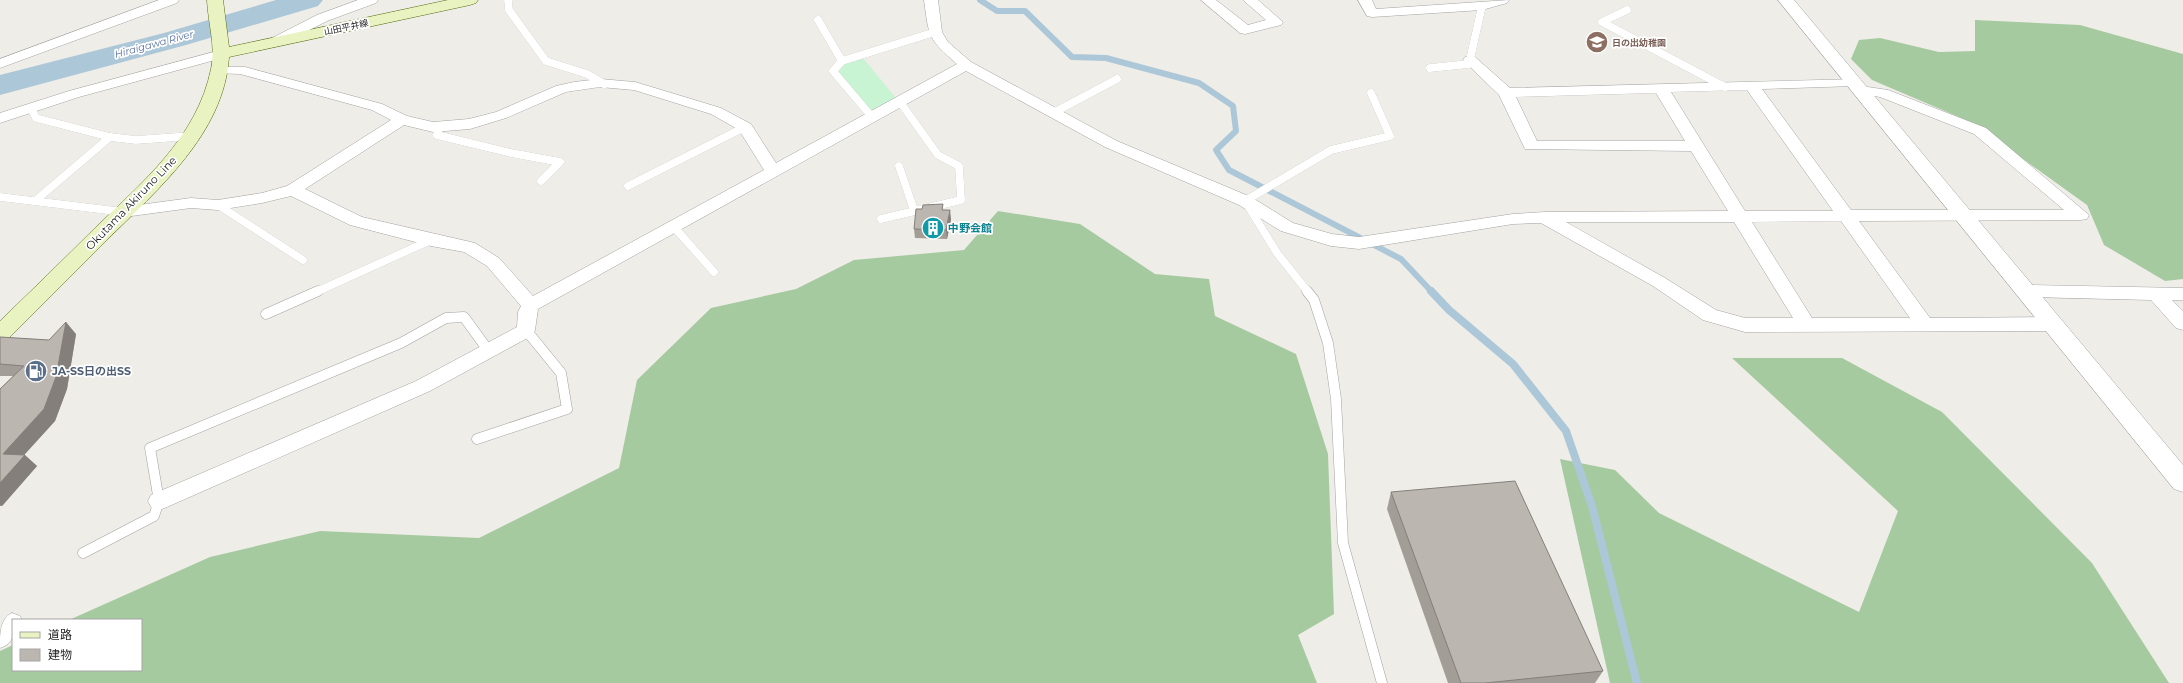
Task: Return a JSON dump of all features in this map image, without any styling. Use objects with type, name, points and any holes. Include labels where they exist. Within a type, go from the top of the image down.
[{"type":"main road","name":"山田平井線","points":[[220,57],[275,42],[470,0]]},
{"type":"main road","name":"Okutama Akiruno Line","points":[[0,334],[170,166],[191,136],[205,113],[220,57],[215,5]]},
{"type":"street","points":[[0,64],[172,0]]},
{"type":"street","points":[[275,42],[322,18],[371,0]]},
{"type":"street","points":[[931,0],[935,32],[942,44],[966,65],[1007,89],[1111,144],[1245,201],[1287,227],[1331,240],[1359,243],[1513,219],[1545,217],[2081,214],[1980,131],[1858,86],[1752,86],[1506,93]]},
{"type":"street","points":[[1208,0],[1245,30],[1276,22],[1250,0]]},
{"type":"street","points":[[1365,0],[1372,13],[1493,2]]},
{"type":"street","points":[[1786,0],[2183,482]]},
{"type":"street","points":[[0,118],[74,94],[220,57],[240,70],[377,107],[402,120],[439,127],[470,124],[501,115],[561,89],[604,84],[635,86],[716,111],[745,127],[773,172]]},
{"type":"street","points":[[1470,60],[1506,93],[1531,146],[1695,146]]},
{"type":"street","points":[[159,501],[423,386],[526,330],[527,312],[531,306],[966,65]]},
{"type":"street","points":[[1752,86],[1924,324]]},
{"type":"street","points":[[1661,89],[1807,325]]},
{"type":"street","points":[[124,212],[191,203],[218,205],[262,198],[293,190],[402,120]]},
{"type":"street","points":[[293,190],[356,221],[431,240],[469,246],[493,262],[531,306]]},
{"type":"street","points":[[1545,217],[1659,282],[1710,315],[1745,325],[2054,324]]},
{"type":"street","points":[[2027,291],[2183,294]]},
{"type":"street","points":[[2156,294],[2183,323]]},
{"type":"lane","points":[[508,0],[509,10],[546,60],[587,74],[604,84]]},
{"type":"lane","points":[[1430,68],[1469,64],[1493,2]]},
{"type":"lane","points":[[1627,10],[1602,22],[1725,87]]},
{"type":"lane","points":[[818,20],[842,61]]},
{"type":"lane","points":[[872,117],[833,71],[842,61],[935,32]]},
{"type":"lane","points":[[1053,113],[1117,79]]},
{"type":"lane","points":[[1371,94],[1390,136],[1331,150],[1245,201],[1277,253],[1314,300],[1328,343],[1336,399],[1343,543],[1382,683]]},
{"type":"lane","points":[[881,219],[961,200],[959,166],[938,155],[900,102]]},
{"type":"lane","points":[[31,108],[36,118],[110,136],[136,140],[191,136]]},
{"type":"lane","points":[[439,127],[437,135],[511,153],[560,162],[541,181]]},
{"type":"lane","points":[[628,186],[745,127]]},
{"type":"lane","points":[[35,201],[110,136]]},
{"type":"lane","points":[[899,166],[914,210]]},
{"type":"lane","points":[[0,196],[124,212]]},
{"type":"lane","points":[[218,205],[303,260]]},
{"type":"lane","points":[[674,227],[714,272]]},
{"type":"lane","points":[[266,314],[431,240]]},
{"type":"lane","points":[[83,553],[154,516],[159,501],[150,448],[401,342],[446,318],[464,317],[488,350]]},
{"type":"lane","points":[[477,439],[568,409],[561,373],[526,330]]},
{"type":"green space","points":[[1975,20],[2080,25],[2183,54],[2183,279],[2165,281],[2104,245],[2087,205],[1973,123],[1872,80],[1851,59],[1859,40],[1880,38],[1939,52],[1975,51]]},
{"type":"green space","points":[[863,58],[896,98],[872,111],[850,89],[838,71],[842,64]]},
{"type":"green space","points":[[998,211],[1080,224],[1155,274],[1209,279],[1215,316],[1296,354],[1328,454],[1334,614],[1298,635],[1317,683],[0,683],[0,651],[12,645],[12,671],[142,671],[142,619],[71,619],[210,557],[320,531],[479,538],[619,468],[637,380],[711,308],[796,289],[854,260],[964,250]]},
{"type":"green space","points":[[1732,358],[1842,358],[1942,412],[2092,563],[2169,683],[1610,683],[1560,459],[1615,470],[1659,513],[1859,612],[1898,511]]},
{"type":"building","points":[[943,204],[942,210],[950,210],[946,230],[914,229],[916,209],[922,209],[923,205]]},
{"type":"building","name":"JA-SS日の出SS","points":[[66,322],[56,377],[44,409],[3,454],[25,455],[0,483],[0,389],[24,366],[0,364],[0,337],[49,340]]},
{"type":"building","points":[[1515,481],[1603,671],[1485,683],[1461,683],[1391,492]]},
{"type":"waterway","name":"Hiraigawa River","points":[[0,85],[175,39],[308,0]]},
{"type":"waterway","points":[[980,0],[997,11],[1025,11],[1072,57],[1106,58],[1199,83],[1233,106],[1236,131],[1216,150],[1229,170],[1401,259],[1432,292]]},
{"type":"waterway","points":[[1431,291],[1449,310],[1513,364],[1566,431],[1592,506],[1637,683]]},
{"type":"place","name":"日の出幼稚園","points":[[1597,42]]},
{"type":"place","name":"中野会館","points":[[933,228]]},
{"type":"place","name":"JA-SS日の出SS","points":[[36,371]]}]
